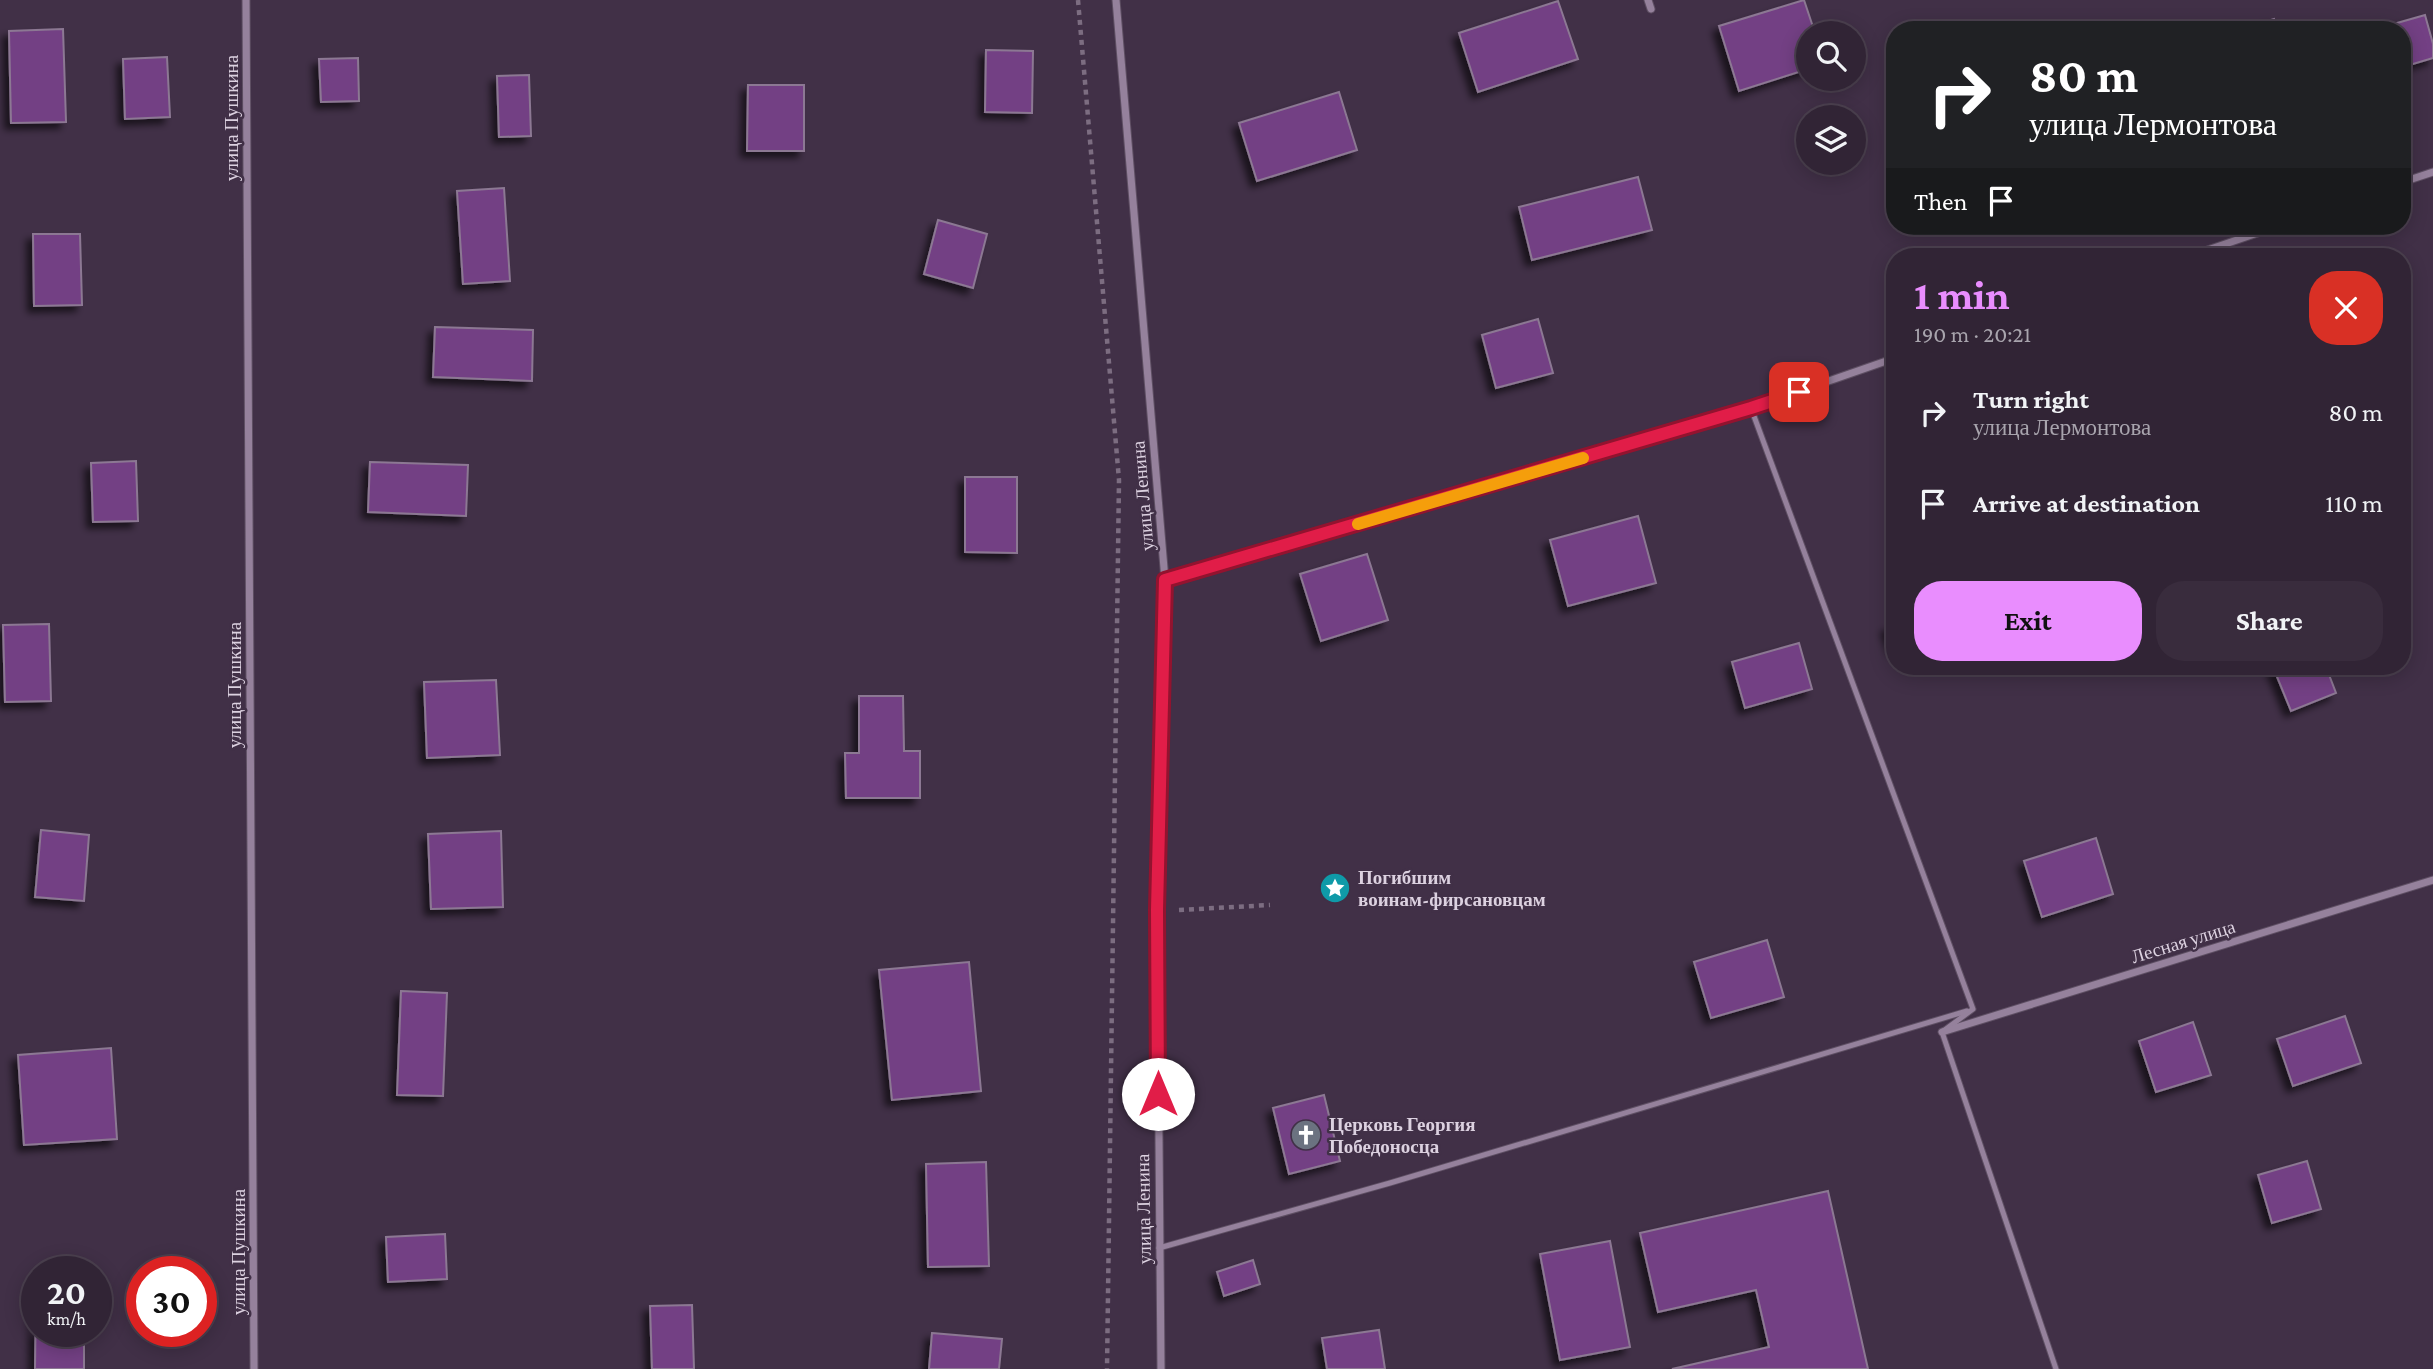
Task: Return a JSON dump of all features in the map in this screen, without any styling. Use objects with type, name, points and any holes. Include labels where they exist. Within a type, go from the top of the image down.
[{"type":"street","name":"улица Пушкина","points":[[246,0],[254,1369]]},
{"type":"street","name":"улица Ленина","points":[[1116,0],[1165,580],[1157,910],[1161,1369]]},
{"type":"street","points":[[1648,0],[1651,9]]},
{"type":"street","points":[[2411,179],[2433,172]]},
{"type":"street","points":[[2213,248],[2252,235]]},
{"type":"street","points":[[1165,580],[1751,408],[1886,361]]},
{"type":"street","name":"Лесная улица","points":[[1942,1032],[2433,880]]},
{"type":"lane","points":[[1751,408],[1973,1009]]},
{"type":"lane","points":[[1973,1009],[1942,1032],[2056,1369]]},
{"type":"lane","points":[[1159,1248],[1403,1179],[1973,1009]]},
{"type":"path","points":[[1078,0],[1119,480],[1107,1369]]},
{"type":"path","points":[[1157,910],[1270,905]]},
{"type":"building","points":[[1804,0],[1811,21],[1796,21],[1796,73],[1739,91],[1719,26]]},
{"type":"building","points":[[1558,1],[1578,59],[1478,92],[1459,33]]},
{"type":"building","points":[[2425,15],[2433,44],[2433,58],[2411,65],[2411,21],[2404,21]]},
{"type":"building","points":[[63,29],[66,122],[11,123],[9,31]]},
{"type":"building","points":[[986,50],[1033,51],[1032,113],[985,112]]},
{"type":"building","points":[[167,57],[170,117],[125,119],[123,59]]},
{"type":"building","points":[[358,58],[359,101],[321,102],[319,59]]},
{"type":"building","points":[[529,75],[531,136],[499,137],[497,76]]},
{"type":"building","points":[[748,85],[804,85],[804,151],[747,151]]},
{"type":"building","points":[[1339,92],[1357,150],[1257,181],[1239,123]]},
{"type":"building","points":[[1638,177],[1652,230],[1532,260],[1519,207]]},
{"type":"building","points":[[504,188],[510,281],[463,284],[457,191]]},
{"type":"building","points":[[938,220],[987,234],[973,288],[924,274]]},
{"type":"building","points":[[33,234],[80,234],[82,305],[34,306]]},
{"type":"building","points":[[1538,319],[1553,373],[1496,388],[1482,335]]},
{"type":"building","points":[[435,327],[533,330],[532,381],[433,377]]},
{"type":"building","points":[[136,461],[138,521],[93,522],[91,463]]},
{"type":"building","points":[[370,462],[468,465],[466,516],[368,512]]},
{"type":"building","points":[[965,477],[1017,477],[1017,553],[965,552]]},
{"type":"building","points":[[1638,516],[1656,583],[1568,606],[1550,540]]},
{"type":"building","points":[[1367,554],[1388,620],[1321,641],[1300,574]]},
{"type":"building","points":[[49,624],[51,701],[5,702],[3,625]]},
{"type":"building","points":[[1799,643],[1812,689],[1745,708],[1732,662]]},
{"type":"building","points":[[2276,675],[2329,675],[2336,693],[2291,711]]},
{"type":"building","points":[[496,680],[500,755],[427,758],[424,682]]},
{"type":"building","points":[[859,696],[903,696],[904,751],[920,751],[920,798],[846,798],[845,753],[859,753]]},
{"type":"building","points":[[41,830],[89,835],[84,901],[35,897]]},
{"type":"building","points":[[501,831],[503,907],[431,909],[428,834]]},
{"type":"building","points":[[2096,838],[2113,894],[2042,917],[2024,861]]},
{"type":"building","points":[[1767,940],[1784,997],[1711,1018],[1694,962]]},
{"type":"building","points":[[969,962],[981,1091],[892,1100],[879,970]]},
{"type":"building","points":[[401,991],[447,993],[443,1096],[397,1095]]},
{"type":"building","points":[[2345,1016],[2361,1063],[2293,1086],[2277,1039]]},
{"type":"building","points":[[2193,1022],[2211,1075],[2156,1092],[2139,1041]]},
{"type":"building","points":[[111,1048],[117,1139],[24,1145],[18,1055]]},
{"type":"building","name":"Церковь Георгия Победоносца","points":[[1324,1095],[1340,1161],[1289,1174],[1273,1108]]},
{"type":"building","points":[[2307,1161],[2321,1209],[2272,1223],[2258,1175]]},
{"type":"building","points":[[986,1162],[989,1266],[928,1267],[926,1164]]},
{"type":"building","points":[[1828,1191],[1868,1369],[1672,1369],[1769,1347],[1756,1290],[1658,1312],[1640,1233]]},
{"type":"building","points":[[445,1234],[447,1279],[388,1282],[386,1237]]},
{"type":"building","points":[[1610,1241],[1630,1347],[1560,1360],[1540,1254]]},
{"type":"building","points":[[1253,1260],[1260,1284],[1224,1296],[1217,1272]]},
{"type":"building","points":[[692,1305],[694,1369],[652,1369],[650,1306]]},
{"type":"building","points":[[1379,1330],[1385,1369],[1327,1369],[1322,1338]]},
{"type":"building","points":[[932,1333],[1002,1339],[999,1369],[929,1369]]},
{"type":"building","points":[[35,1347],[84,1347],[84,1369],[35,1369]]},
{"type":"slow traffic","points":[[1358,524],[1583,458]]},
{"type":"place","name":"Погибшим воинам-фирсановцам","points":[[1335,888]]},
{"type":"place","name":"Церковь Георгия Победоносца","points":[[1306,1135]]},
{"type":"route","points":[[1158,1094],[1157,910],[1165,580],[1799,392]]}]
